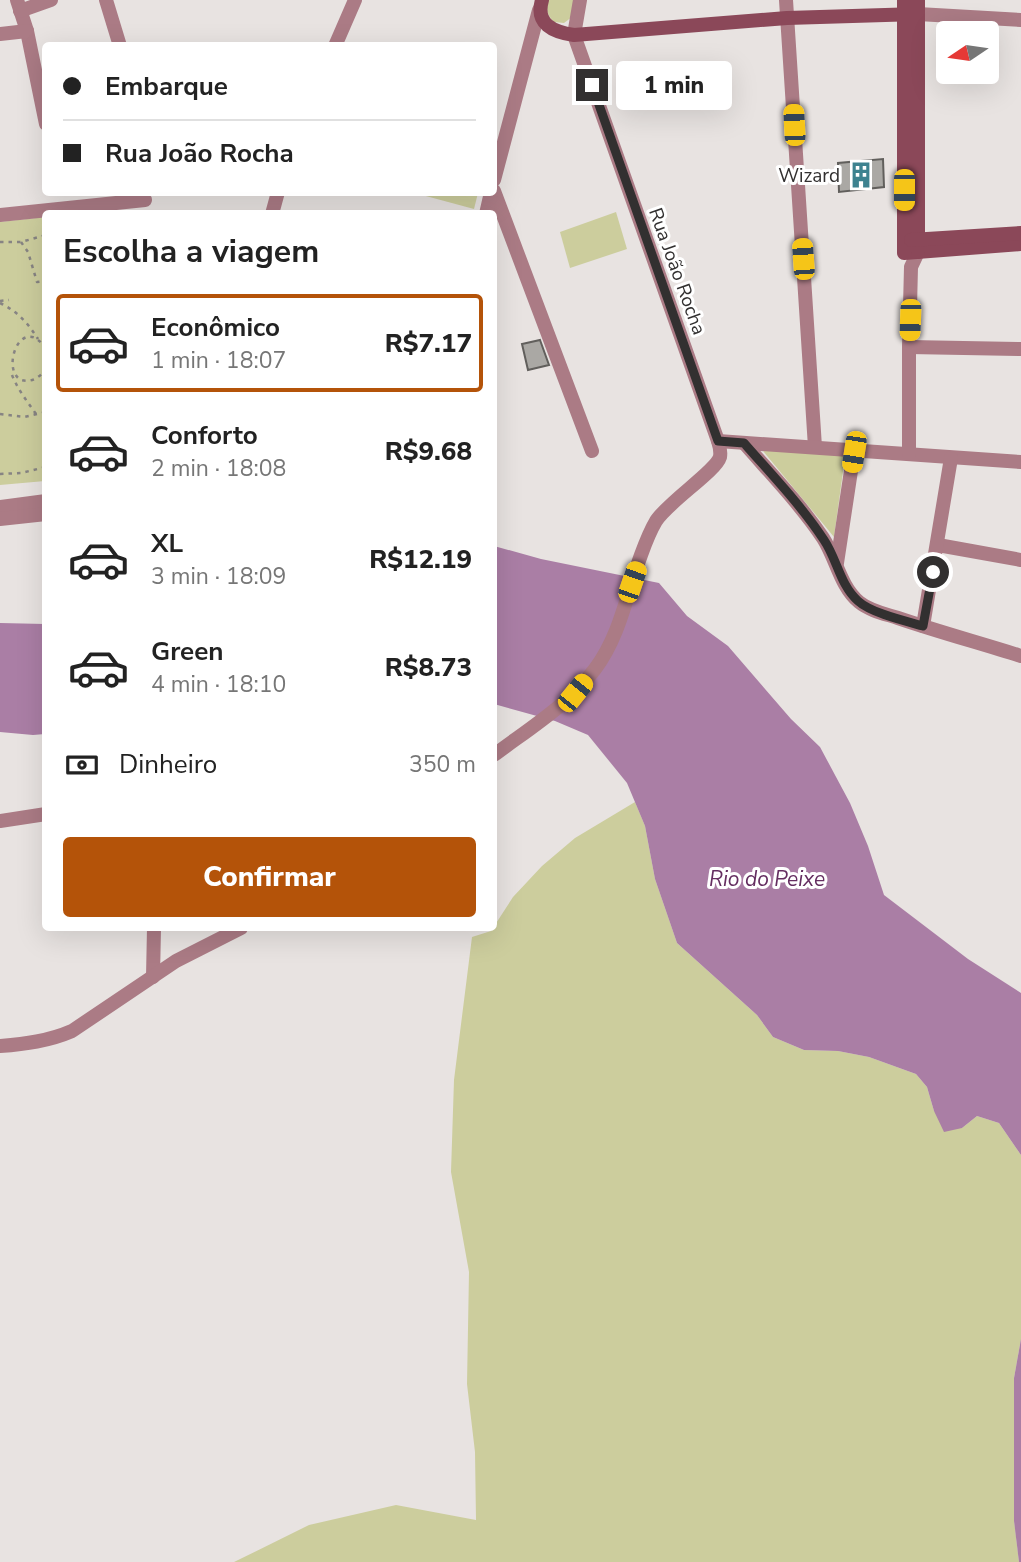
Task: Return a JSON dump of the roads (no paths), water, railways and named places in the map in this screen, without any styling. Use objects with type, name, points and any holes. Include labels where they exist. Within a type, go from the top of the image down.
[{"type":"street","points":[[42,105],[19,5],[51,0]]},
{"type":"street","points":[[106,0],[119,42]]},
{"type":"street","points":[[337,42],[355,0]]},
{"type":"street","points":[[574,35],[580,0]]},
{"type":"street","points":[[786,0],[815,447]]},
{"type":"street","points":[[540,5],[541,17],[554,30],[574,35],[911,7],[1021,20]]},
{"type":"street","points":[[497,169],[540,5]]},
{"type":"street","points":[[909,454],[911,7]]},
{"type":"street","points":[[0,34],[27,32]]},
{"type":"street","name":"Rua João Rocha","points":[[574,35],[718,441]]},
{"type":"street","points":[[60,196],[62,208]]},
{"type":"street","points":[[494,196],[593,451]]},
{"type":"street","points":[[44,210],[146,202]]},
{"type":"street","points":[[0,215],[42,210]]},
{"type":"street","points":[[911,246],[1021,233]]},
{"type":"street","points":[[911,246],[1021,244]]},
{"type":"street","points":[[909,347],[1021,349]]},
{"type":"street","points":[[497,753],[559,707],[575,693],[596,667],[612,640],[654,525],[662,513],[719,460],[718,441],[1021,463]]},
{"type":"street","points":[[744,443],[815,527],[831,550],[849,592],[865,607],[1021,656]]},
{"type":"street","points":[[837,565],[854,452]]},
{"type":"street","points":[[923,626],[951,458]]},
{"type":"street","points":[[0,507],[42,502]]},
{"type":"street","points":[[0,519],[42,514]]},
{"type":"street","points":[[938,545],[1021,560]]},
{"type":"street","points":[[0,821],[42,815]]},
{"type":"street","points":[[153,977],[154,931]]},
{"type":"street","points":[[0,1046],[60,1037],[197,949],[235,931]]},
{"type":"water","name":"Rio do Peixe","points":[[497,547],[541,559],[659,583],[687,616],[728,646],[791,719],[820,747],[850,803],[884,895],[968,959],[1021,993],[1021,1155],[999,1123],[977,1116],[962,1128],[944,1132],[927,1087],[916,1074],[869,1057],[838,1051],[804,1050],[773,1037],[757,1015],[677,943],[655,879],[645,826],[627,783],[588,735],[555,721],[497,705]]},
{"type":"water","points":[[0,623],[42,624],[42,734],[0,732]]},
{"type":"water","points":[[1021,1339],[1019,1562],[1014,1521],[1014,1378]]},
{"type":"place","name":"Wizard","points":[[861,175]]}]
